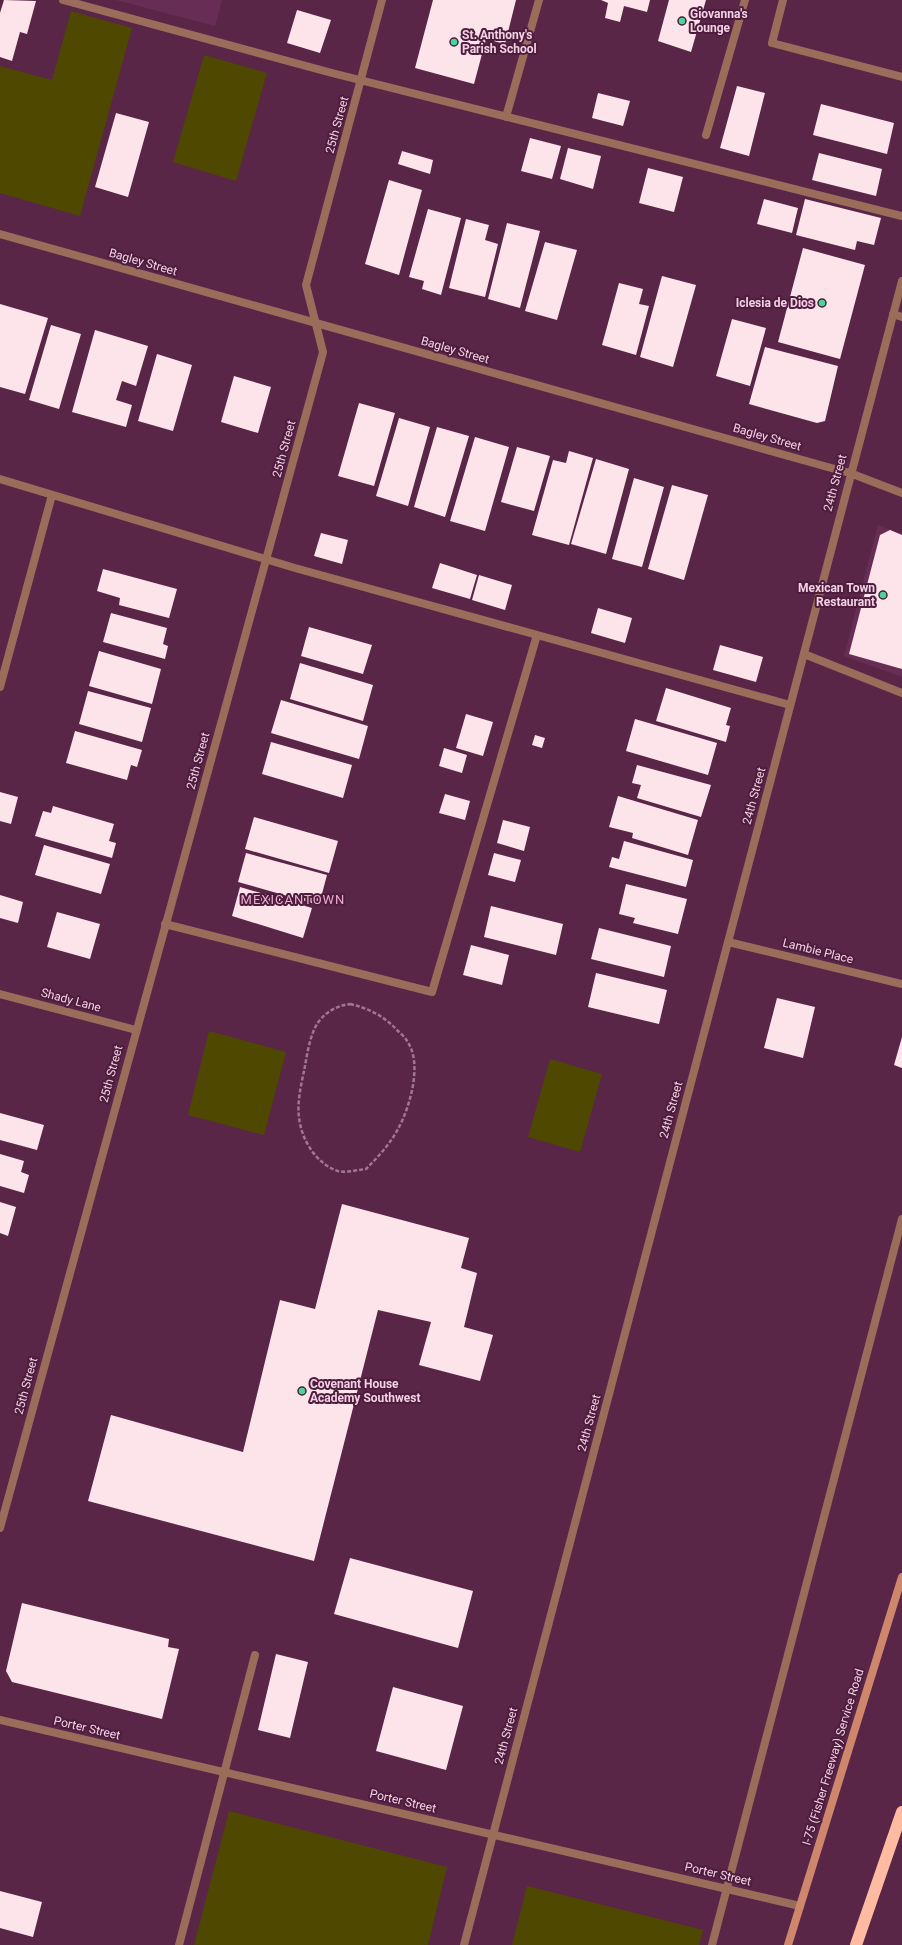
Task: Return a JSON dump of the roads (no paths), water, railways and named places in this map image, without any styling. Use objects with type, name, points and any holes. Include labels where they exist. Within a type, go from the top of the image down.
[{"type":"highway","points":[[856,1945],[902,1812]]},
{"type":"street","points":[[63,0],[361,80],[902,216]]},
{"type":"street","name":"25th Street","points":[[0,1528],[323,352],[306,285],[382,0]]},
{"type":"street","points":[[506,117],[539,0]]},
{"type":"street","points":[[706,135],[745,0]]},
{"type":"street","points":[[784,0],[772,43],[902,77]]},
{"type":"street","name":"Bagley Street","points":[[0,234],[850,473],[902,493]]},
{"type":"street","name":"24th Street","points":[[464,1945],[804,654],[850,473],[902,281]]},
{"type":"street","points":[[893,314],[902,317]]},
{"type":"street","points":[[0,479],[266,559],[790,705]]},
{"type":"street","points":[[0,687],[52,495]]},
{"type":"street","points":[[165,924],[432,992],[537,634]]},
{"type":"street","points":[[804,654],[902,692]]},
{"type":"street","name":"Lambie Place","points":[[728,942],[902,984]]},
{"type":"street","name":"Shady Lane","points":[[0,994],[136,1030]]},
{"type":"street","points":[[712,1945],[902,1219]]},
{"type":"street","name":"I-75 (Fisher Freeway) Service Road","points":[[788,1945],[902,1577]]},
{"type":"street","points":[[179,1945],[255,1655]]},
{"type":"street","name":"Porter Street","points":[[0,1720],[800,1906]]},
{"type":"place","name":"Giovanna's Lounge","points":[[682,21]]},
{"type":"place","name":"St. Anthony's Parish School","points":[[454,42]]},
{"type":"place","name":"Iclesia de Dios","points":[[822,303]]},
{"type":"place","name":"Mexican Town Restaurant","points":[[883,595]]},
{"type":"place","name":"Covenant House Academy Southwest","points":[[302,1391]]},
{"type":"district","name":"MEXICANTOWN","points":[[293,899]]}]
